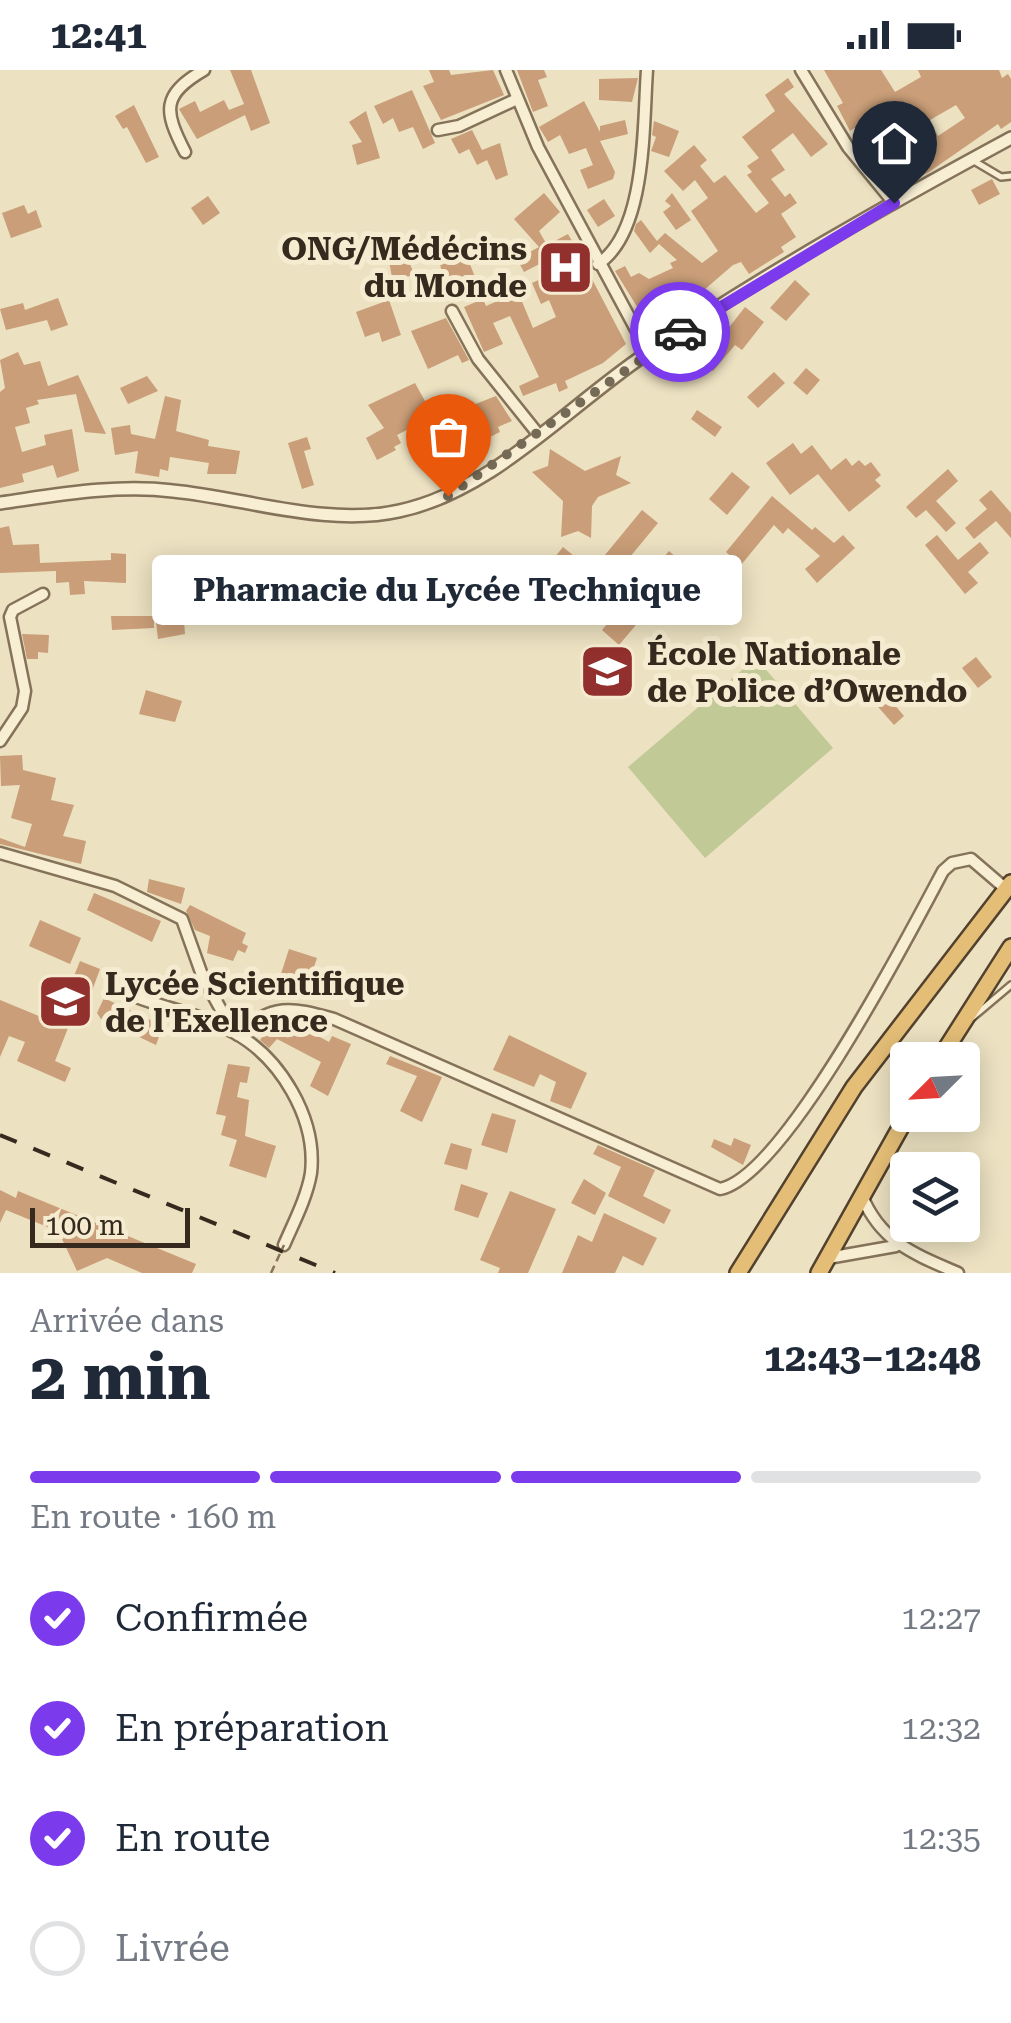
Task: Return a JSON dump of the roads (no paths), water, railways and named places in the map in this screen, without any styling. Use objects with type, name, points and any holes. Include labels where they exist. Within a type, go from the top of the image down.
[{"type":"highway","points":[[738,1273],[854,1086],[1008,886]]},
{"type":"highway","points":[[950,1042],[1011,947]]},
{"type":"highway","points":[[823,1266],[897,1132]]},
{"type":"street","points":[[185,152],[167,113],[172,96],[204,70]]},
{"type":"street","points":[[506,70],[515,100],[598,264],[648,352]]},
{"type":"street","points":[[598,264],[619,246],[626,231],[639,172],[647,70]]},
{"type":"street","points":[[801,70],[848,147],[894,203]]},
{"type":"street","points":[[438,130],[459,126],[515,100]]},
{"type":"street","points":[[0,503],[137,488],[341,514],[386,514],[459,490],[648,352],[894,203],[1011,138]]},
{"type":"street","points":[[452,311],[478,360],[538,434]]},
{"type":"street","points":[[0,742],[22,708],[25,691],[5,617],[43,594]]},
{"type":"street","points":[[0,853],[114,886],[182,919],[202,975],[235,1033],[281,1075],[295,1095],[308,1132],[310,1176],[284,1245]]},
{"type":"street","points":[[235,1033],[266,1012],[288,1009],[334,1019],[720,1189],[745,1178],[859,1029],[943,871],[952,863],[971,858],[1008,886]]},
{"type":"street","points":[[139,998],[235,1033]]},
{"type":"street","points":[[861,1194],[869,1214],[896,1246],[958,1273]]},
{"type":"street","points":[[823,1266],[896,1246]]},
{"type":"lane","points":[[972,159],[1002,176],[1011,176]]},
{"type":"lane","points":[[956,1032],[1011,985]]},
{"type":"railway","points":[[0,1135],[335,1273]]},
{"type":"place","name":"ONG/Médécins du Monde","points":[[566,267]]},
{"type":"place","name":"Pharmacie du Lycée Technique","points":[[448,496]]},
{"type":"place","name":"École Nationale de Police d’Owendo","points":[[608,672]]},
{"type":"place","name":"Lycée Scientifique de l'Exellence","points":[[66,1002]]}]
